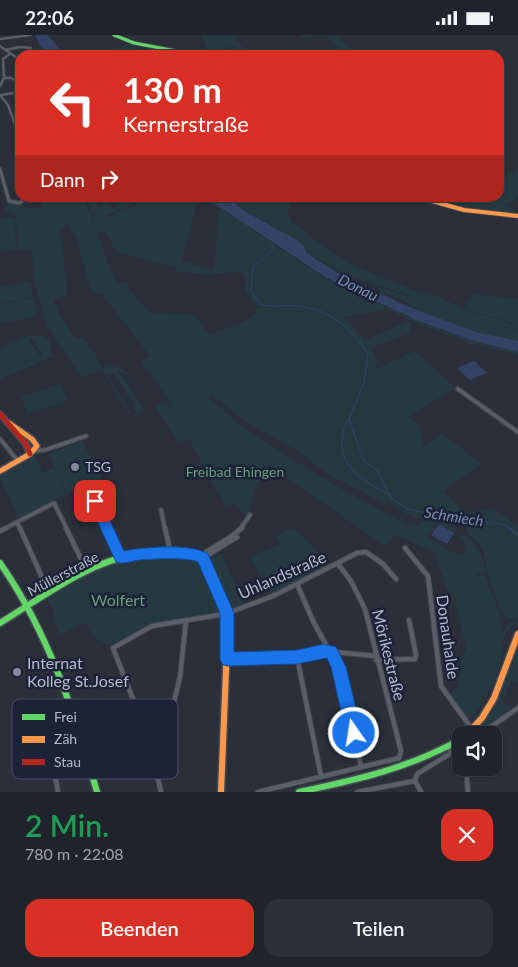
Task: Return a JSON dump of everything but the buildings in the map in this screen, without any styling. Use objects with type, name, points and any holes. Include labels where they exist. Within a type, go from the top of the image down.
[{"type":"street","points":[[0,39],[31,35]]},
{"type":"street","points":[[114,35],[132,42],[181,50]]},
{"type":"street","points":[[0,46],[15,58]]},
{"type":"street","points":[[6,51],[20,47],[32,48]]},
{"type":"street","points":[[0,86],[4,77],[4,58],[10,55]]},
{"type":"street","points":[[4,77],[15,80]]},
{"type":"street","points":[[0,95],[15,93]]},
{"type":"street","points":[[0,95],[8,105],[15,124]]},
{"type":"street","points":[[0,169],[9,201],[21,202]]},
{"type":"street","points":[[0,186],[4,185]]},
{"type":"street","points":[[436,202],[464,210],[518,216]]},
{"type":"street","points":[[458,389],[518,432]]},
{"type":"street","points":[[0,414],[37,446],[19,461],[0,471]]},
{"type":"street","points":[[32,452],[45,450],[86,436]]},
{"type":"street","points":[[0,439],[19,461]]},
{"type":"street","points":[[95,501],[121,558]]},
{"type":"street","points":[[0,531],[54,503],[87,571]]},
{"type":"street","points":[[161,510],[172,554]]},
{"type":"street","points":[[221,792],[227,659],[227,613],[202,557],[235,536],[250,515]]},
{"type":"street","points":[[17,522],[49,594]]},
{"type":"street","name":"Donauhalde","points":[[405,548],[428,576],[441,686],[470,726]]},
{"type":"street","name":"Uhlandstraße","points":[[133,699],[113,649],[152,625],[227,613],[273,596],[357,553],[366,552],[383,564],[396,579]]},
{"type":"street","name":"Müllerstraße","points":[[0,623],[87,571],[121,558],[138,554],[172,554],[202,557]]},
{"type":"street","points":[[0,563],[28,606],[66,699]]},
{"type":"street","name":"Mörikestraße","points":[[338,564],[355,588],[365,609],[401,751],[399,758],[362,766]]},
{"type":"street","points":[[258,792],[362,766],[338,667],[313,621],[297,584]]},
{"type":"street","points":[[227,659],[297,657],[324,651],[376,658],[415,659],[416,655],[409,620]]},
{"type":"street","points":[[175,699],[180,677],[186,621]]},
{"type":"street","points":[[474,726],[492,704],[508,663],[513,640],[518,634]]},
{"type":"street","points":[[297,657],[321,776]]},
{"type":"street","points":[[492,726],[518,708]]},
{"type":"street","points":[[421,792],[415,781],[417,774],[450,750]]},
{"type":"street","points":[[299,792],[404,768],[450,750]]},
{"type":"street","points":[[467,776],[468,792]]},
{"type":"street","points":[[56,779],[58,792]]},
{"type":"street","points":[[93,779],[97,792]]},
{"type":"street","points":[[158,779],[161,792]]},
{"type":"street","points":[[357,792],[415,781]]},
{"type":"green space","points":[[201,35],[234,35],[244,50],[237,50],[235,47],[208,50]]},
{"type":"green space","points":[[299,35],[324,35],[303,39]]},
{"type":"green space","points":[[324,35],[336,35],[353,50],[340,50]]},
{"type":"green space","points":[[133,44],[139,50],[78,50],[115,49]]},
{"type":"green space","points":[[518,169],[518,196],[507,205],[518,213],[477,211],[449,205],[455,202],[504,202],[504,178]]},
{"type":"green space","name":"Freibad Ehingen","points":[[8,202],[21,203],[22,209],[42,207],[42,202],[84,202],[116,283],[127,282],[130,291],[150,313],[192,315],[193,313],[209,334],[249,319],[256,313],[256,308],[260,308],[250,298],[243,286],[247,284],[241,272],[209,274],[177,272],[177,268],[116,252],[105,232],[98,233],[93,217],[99,214],[94,214],[87,202],[96,202],[98,207],[102,205],[100,202],[106,202],[112,208],[123,202],[136,202],[104,216],[111,216],[141,202],[197,202],[182,261],[214,270],[219,208],[206,202],[212,202],[325,278],[416,320],[468,339],[518,352],[518,355],[469,343],[411,321],[387,309],[343,317],[351,323],[365,340],[408,321],[410,323],[410,333],[371,348],[377,362],[375,370],[415,351],[456,388],[407,417],[420,424],[423,447],[442,433],[481,464],[444,491],[465,513],[495,508],[518,527],[518,618],[507,618],[499,607],[487,572],[484,552],[478,541],[468,534],[466,523],[443,519],[413,518],[389,503],[385,504],[328,474],[296,450],[246,422],[213,396],[209,398],[249,432],[334,485],[408,525],[411,522],[419,525],[421,522],[435,522],[457,529],[455,532],[437,523],[427,537],[457,555],[464,554],[466,544],[459,538],[464,534],[473,542],[481,556],[486,572],[477,574],[478,576],[485,576],[500,615],[501,630],[504,631],[509,623],[518,621],[518,625],[511,627],[507,631],[495,680],[483,701],[468,721],[448,693],[459,686],[461,659],[466,649],[456,604],[446,587],[434,552],[396,535],[385,546],[269,465],[262,471],[247,517],[235,503],[228,507],[210,480],[189,439],[179,442],[155,407],[162,403],[173,406],[141,361],[150,356],[101,293],[92,294],[76,237],[67,225],[60,232],[68,294],[53,300],[61,317],[76,339],[83,337],[95,354],[102,369],[115,367],[121,369],[136,381],[144,392],[127,374],[118,371],[144,409],[143,412],[137,415],[133,401],[113,373],[107,375],[131,413],[129,414],[102,370],[81,377],[48,328],[34,282],[32,250],[18,250],[16,215],[12,212],[4,211]]},
{"type":"green space","points":[[236,202],[289,202],[290,209],[287,209],[291,221],[334,254],[357,267],[426,295],[422,291],[464,309],[518,326],[518,330],[488,322],[518,331],[518,341],[476,332],[409,307],[412,305],[378,290],[379,288],[416,297],[350,277],[314,257],[295,239],[241,208]]},
{"type":"green space","points":[[7,217],[15,218],[16,250],[0,252],[0,219]]},
{"type":"green space","points":[[30,281],[33,297],[0,303],[0,287]]},
{"type":"green space","points":[[473,294],[518,299],[518,325],[464,308]]},
{"type":"green space","points":[[34,298],[38,316],[0,324],[0,304]]},
{"type":"green space","points":[[31,335],[44,336],[51,341],[50,352],[54,356],[0,379],[0,374],[43,355],[31,338],[28,338],[40,356],[0,373],[0,350],[24,340],[0,349],[0,347]]},
{"type":"green space","points":[[60,384],[68,401],[28,414],[21,397]]},
{"type":"green space","name":"TSG","points":[[82,441],[103,480],[67,494],[48,454]]},
{"type":"green space","points":[[35,457],[43,473],[54,468],[67,496],[53,500],[19,518],[0,479],[0,471]]},
{"type":"green space","points":[[294,528],[331,565],[271,595],[250,557],[280,544],[275,536]]},
{"type":"green space","points":[[221,553],[245,605],[234,609],[227,607],[207,561]]},
{"type":"green space","name":"Wolfert","points":[[138,554],[203,558],[224,611],[186,621],[152,626],[113,648],[94,637],[85,623],[60,635],[52,615],[54,613],[45,596],[87,571]]},
{"type":"green space","points":[[518,639],[518,682],[512,680],[503,701],[511,709],[488,726],[477,726],[490,712],[500,692]]},
{"type":"water","points":[[35,35],[48,35],[60,50],[45,50],[39,44]]},
{"type":"water","name":"Donau","points":[[212,202],[235,202],[241,209],[295,239],[314,258],[340,274],[409,307],[476,332],[518,341],[518,352],[468,339],[416,320],[325,277]]},
{"type":"water","points":[[474,361],[487,373],[470,380],[457,368]]},
{"type":"water","points":[[439,524],[454,533],[447,544],[431,535]]},
{"type":"waterway","name":"Schmiech","points":[[272,244],[273,249],[253,268],[251,291],[261,305],[308,308],[329,315],[346,328],[368,354],[364,383],[349,419],[364,461],[377,470],[391,498],[410,510],[506,525],[511,529]]},
{"type":"waterway","name":"Schmiech","points":[[348,420],[343,433],[342,446],[348,463],[359,476],[389,495]]},
{"type":"waterway","name":"Schmiech","points":[[509,528],[518,535]]},
{"type":"traffic: fast","points":[[114,35],[134,43],[171,50]]},
{"type":"traffic: fast","points":[[0,623],[82,573],[100,565],[136,554],[160,553],[201,556],[220,595]]},
{"type":"traffic: fast","points":[[0,563],[37,623],[58,670],[68,699]]},
{"type":"traffic: fast","points":[[299,792],[383,773],[423,759],[452,744]]},
{"type":"traffic: fast","points":[[93,779],[97,792]]},
{"type":"traffic: slow","points":[[436,202],[464,210],[518,216]]},
{"type":"traffic: slow","points":[[0,471],[30,454],[37,446],[32,439],[9,423]]},
{"type":"traffic: slow","points":[[220,595],[228,622],[221,792]]},
{"type":"traffic: slow","points":[[474,726],[482,718],[494,698],[518,634]]},
{"type":"traffic: jam","points":[[0,414],[26,444],[30,454]]},
{"type":"place","name":"TSG","points":[[75,467]]},
{"type":"place","name":"Internat Kolleg St.Josef","points":[[17,672]]},
{"type":"route","points":[[95,501],[121,558],[138,554],[186,554],[198,555],[204,558],[227,613],[227,659],[297,657],[324,651],[331,652],[338,667],[354,733]]}]
